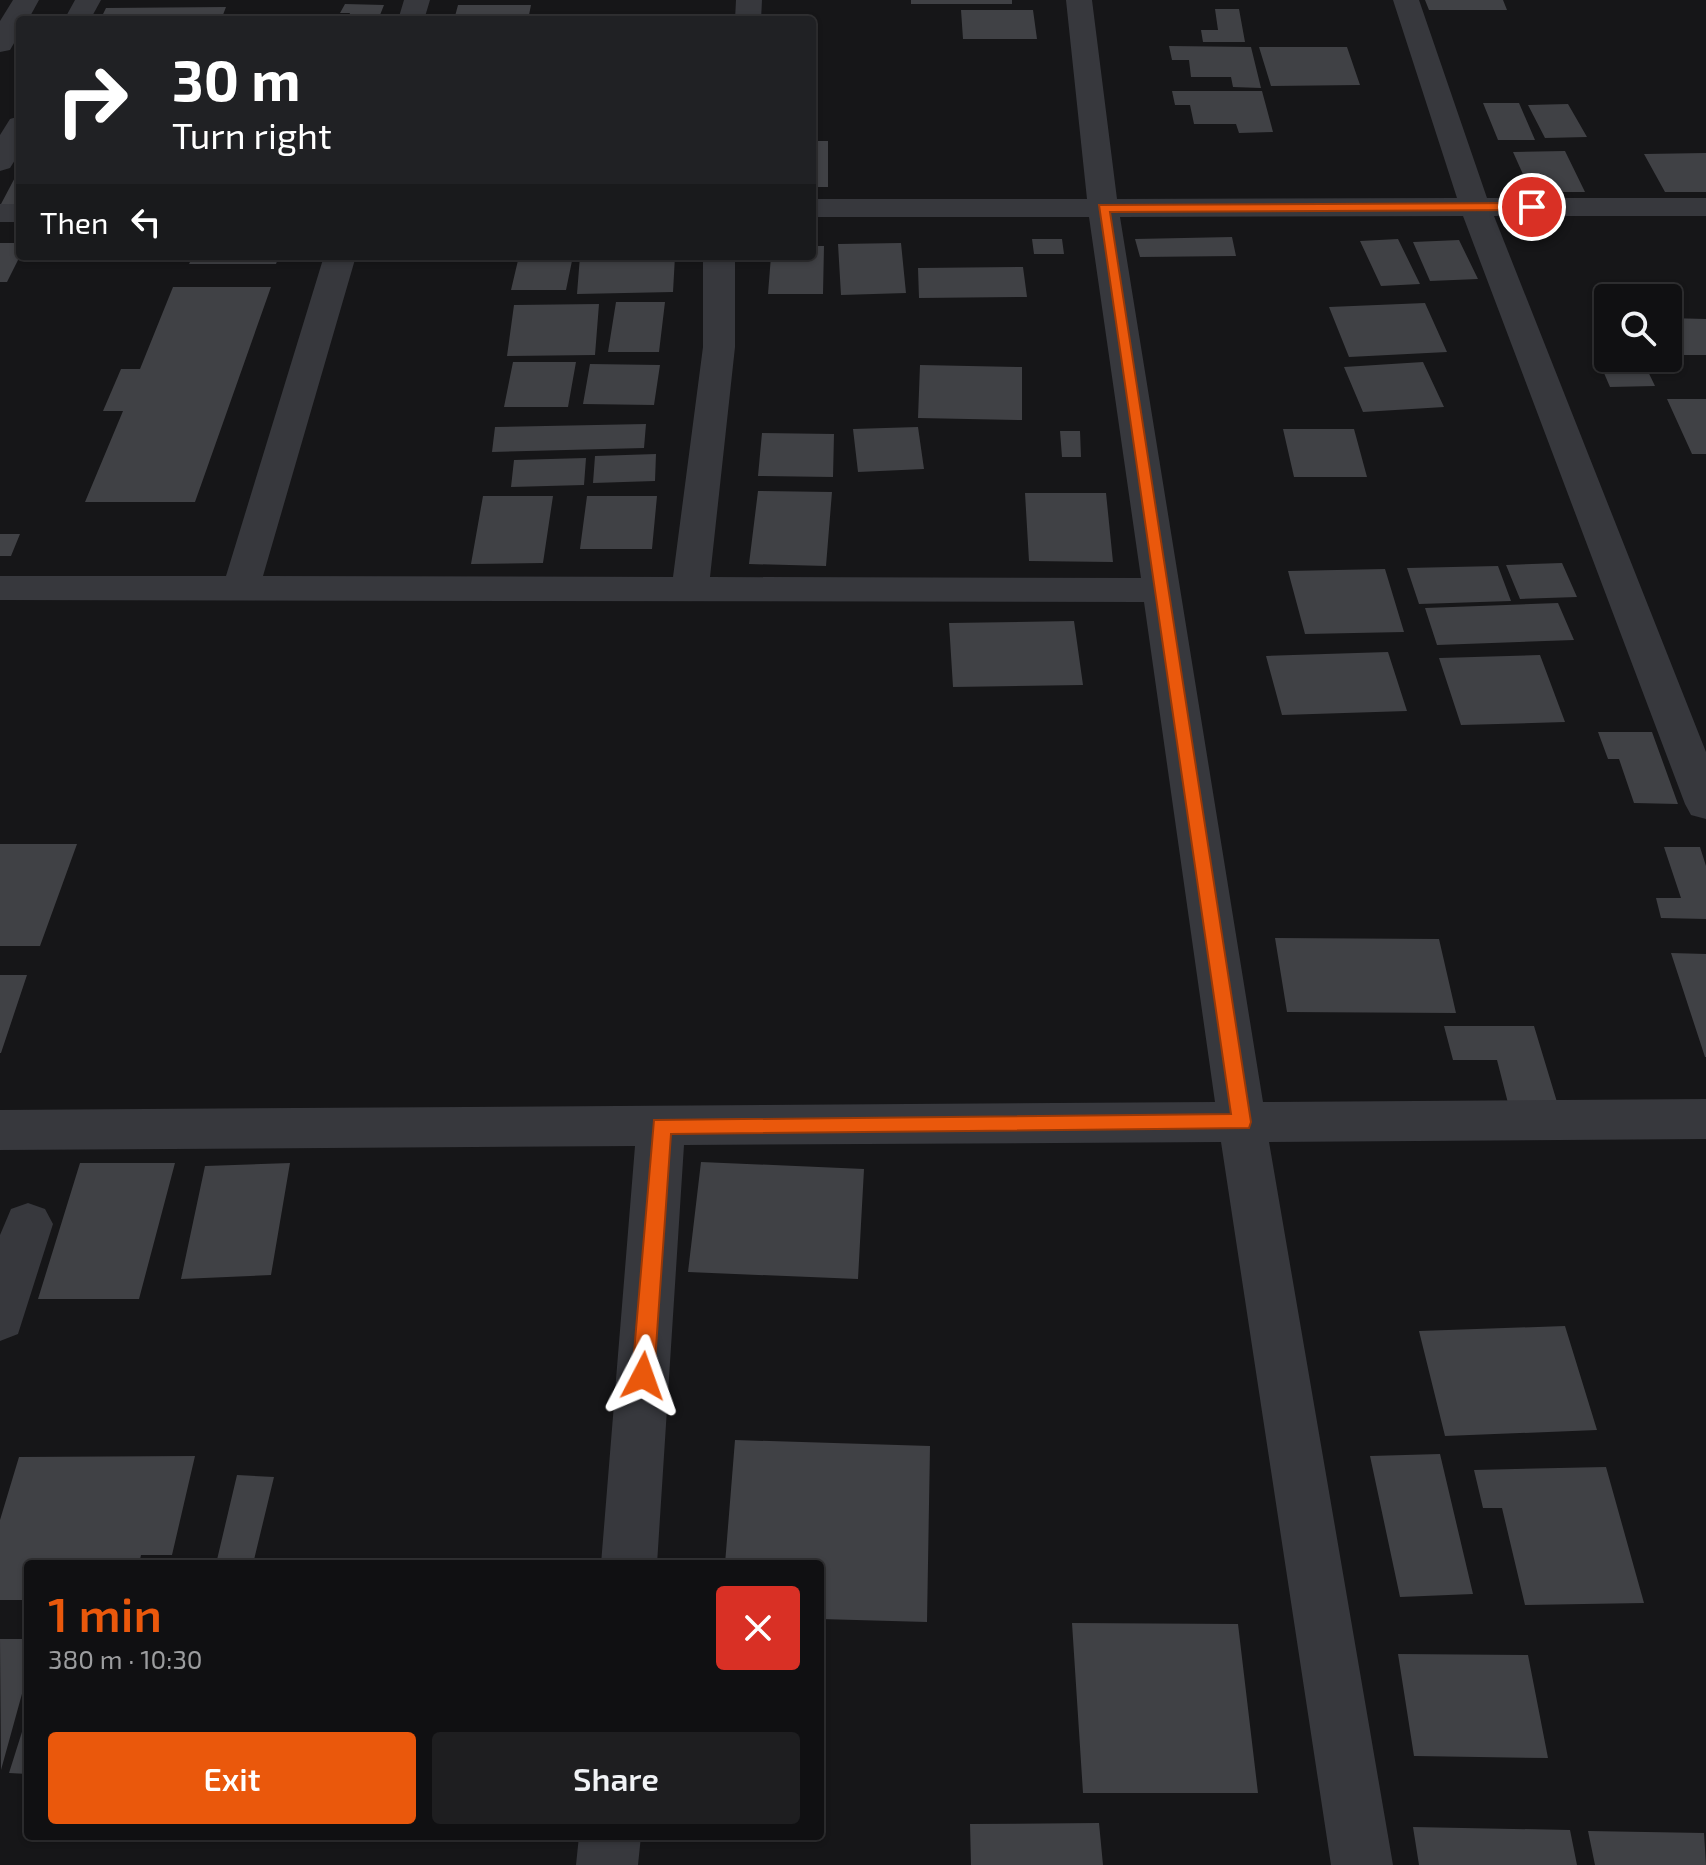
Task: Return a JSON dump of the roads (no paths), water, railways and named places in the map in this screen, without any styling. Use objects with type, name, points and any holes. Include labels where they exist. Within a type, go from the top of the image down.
[{"type":"street","points":[[1079,0],[1103,208],[1242,1122],[1362,1865]]},
{"type":"street","points":[[1406,0],[1475,207],[1706,804]]},
{"type":"street","points":[[0,44],[16,17]]},
{"type":"street","points":[[0,162],[16,132]]},
{"type":"street","points":[[816,208],[1706,207]]},
{"type":"street","points":[[241,588],[339,260]]},
{"type":"street","points":[[690,589],[719,347],[719,260]]},
{"type":"street","points":[[0,588],[1161,590]]},
{"type":"street","points":[[0,1130],[1706,1119]]},
{"type":"street","points":[[629,1560],[661,1125]]},
{"type":"street","points":[[0,1318],[28,1224]]},
{"type":"street","points":[[607,1865],[610,1840]]}]
